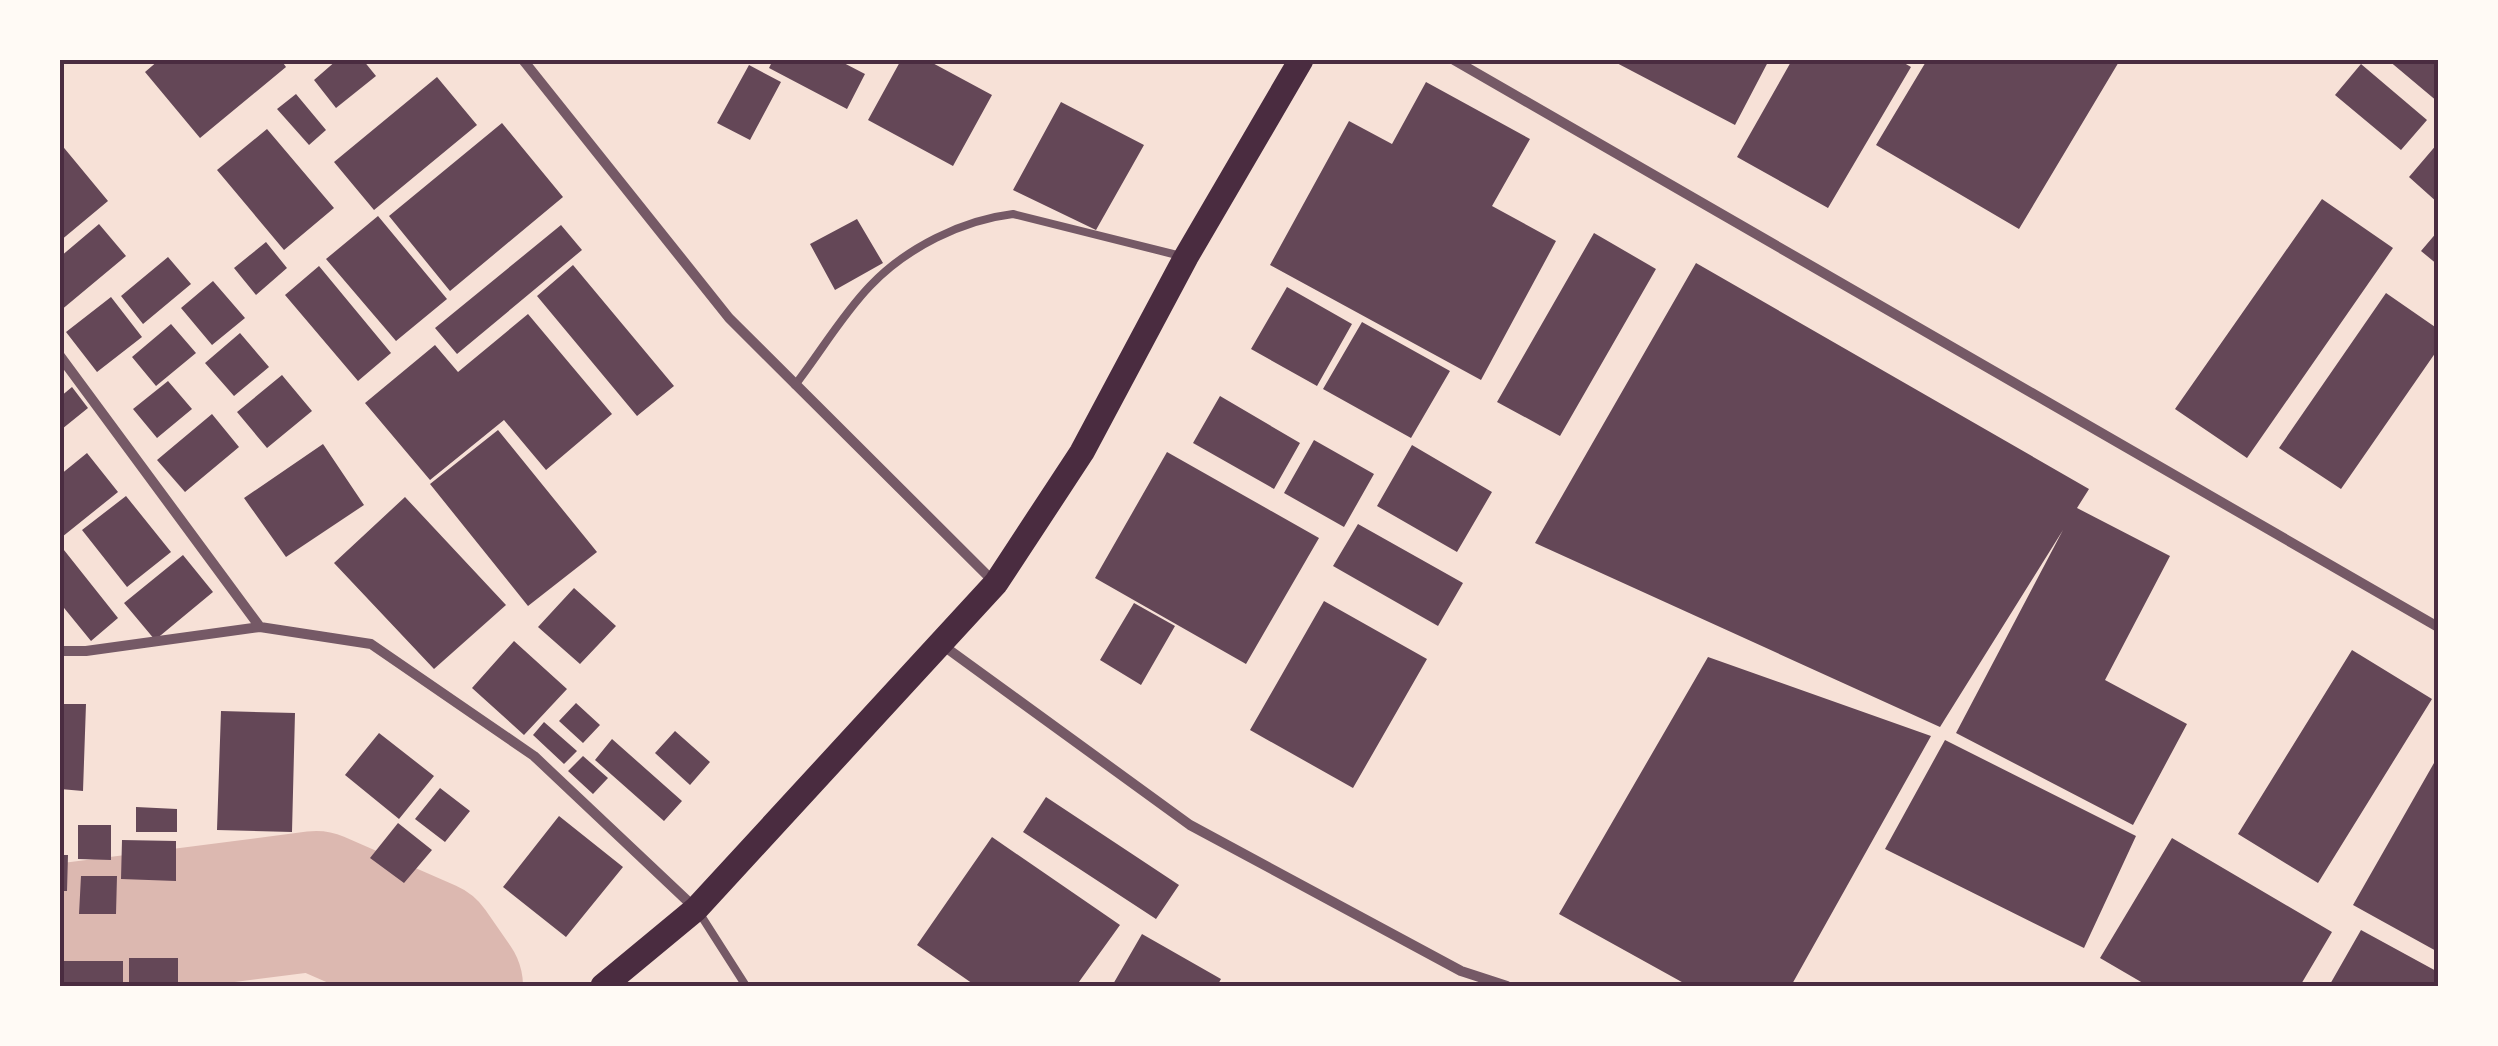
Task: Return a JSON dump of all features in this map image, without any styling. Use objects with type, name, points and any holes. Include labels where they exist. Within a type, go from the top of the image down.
[{"type":"main road","points":[[603,986],[696,909],[996,583],[1082,452],[1186,257],[1300,60]]},
{"type":"street","points":[[524,60],[729,318],[996,583]]},
{"type":"street","points":[[1454,60],[2438,627]]},
{"type":"street","points":[[60,356],[260,627]]},
{"type":"street","points":[[60,652],[86,652],[260,627],[372,644],[534,756],[696,909]]},
{"type":"street","points":[[940,644],[1190,825],[1461,971],[1507,986]]},
{"type":"lane","points":[[795,385],[870,286],[919,246],[993,216],[1013,214],[1186,257]]},
{"type":"lane","points":[[696,909],[746,986]]},
{"type":"building","points":[[159,60],[281,60],[286,67],[200,138],[145,72]]},
{"type":"building","points":[[337,60],[363,60],[376,76],[336,108],[314,80]]},
{"type":"building","points":[[773,60],[838,60],[865,74],[847,109],[769,68]]},
{"type":"building","points":[[901,60],[927,60],[992,95],[953,166],[868,120]]},
{"type":"building","points":[[1611,60],[1769,60],[1735,125]]},
{"type":"building","points":[[1792,60],[1899,60],[1911,67],[1828,208],[1737,157]]},
{"type":"building","points":[[1927,60],[2120,60],[2019,229],[1876,145]]},
{"type":"building","points":[[2388,60],[2438,60],[2438,102]]},
{"type":"building","points":[[2361,64],[2427,120],[2401,150],[2335,95]]},
{"type":"building","points":[[749,65],[781,82],[750,140],[717,123]]},
{"type":"building","points":[[437,77],[477,125],[374,210],[334,162]]},
{"type":"building","points":[[1426,82],[1530,139],[1492,206],[1556,241],[1481,380],[1270,265],[1349,121],[1392,144]]},
{"type":"building","points":[[296,94],[326,130],[309,145],[277,109]]},
{"type":"building","points":[[1061,102],[1144,145],[1096,230],[1013,190]]},
{"type":"building","points":[[502,123],[563,197],[450,291],[389,216]]},
{"type":"building","points":[[267,129],[334,208],[284,250],[217,170]]},
{"type":"building","points":[[60,143],[108,201],[60,241]]},
{"type":"building","points":[[2438,143],[2438,203],[2409,177]]},
{"type":"building","points":[[2322,199],[2393,248],[2247,458],[2175,409]]},
{"type":"building","points":[[378,216],[447,299],[396,341],[326,259]]},
{"type":"building","points":[[857,219],[883,263],[835,290],[810,244]]},
{"type":"building","points":[[99,224],[126,256],[60,311],[60,257]]},
{"type":"building","points":[[561,225],[582,250],[457,354],[435,328]]},
{"type":"building","points":[[2438,231],[2438,265],[2421,251]]},
{"type":"building","points":[[1594,233],[1656,269],[1560,436],[1497,402]]},
{"type":"building","points":[[266,242],[287,268],[256,295],[234,268]]},
{"type":"building","points":[[168,257],[191,284],[143,324],[121,296]]},
{"type":"building","points":[[1696,263],[2089,489],[2077,508],[2170,556],[2105,680],[2187,724],[2133,825],[1956,733],[2063,530],[1940,727],[1535,543]]},
{"type":"building","points":[[573,265],[674,386],[637,416],[537,296]]},
{"type":"building","points":[[319,266],[391,353],[358,381],[285,295]]},
{"type":"building","points":[[213,281],[245,318],[212,345],[181,308]]},
{"type":"building","points":[[1287,287],[1352,324],[1317,386],[1251,349]]},
{"type":"building","points":[[2386,293],[2438,329],[2438,349],[2341,489],[2279,448]]},
{"type":"building","points":[[111,297],[142,337],[97,372],[66,332]]},
{"type":"building","points":[[528,314],[612,414],[546,470],[504,420],[430,480],[365,403],[435,345],[458,372]]},
{"type":"building","points":[[1362,322],[1450,371],[1411,438],[1323,389]]},
{"type":"building","points":[[171,324],[196,353],[156,386],[132,357]]},
{"type":"building","points":[[240,333],[269,367],[234,396],[205,363]]},
{"type":"building","points":[[282,375],[312,411],[267,448],[237,412]]},
{"type":"building","points":[[168,381],[192,409],[157,438],[133,409]]},
{"type":"building","points":[[72,387],[88,408],[62,429],[60,397]]},
{"type":"building","points":[[1220,396],[1300,443],[1274,489],[1193,443]]},
{"type":"building","points":[[212,414],[239,447],[185,492],[157,460]]},
{"type":"building","points":[[498,430],[597,552],[528,606],[430,484]]},
{"type":"building","points":[[1314,440],[1374,474],[1344,527],[1284,493]]},
{"type":"building","points":[[323,444],[364,505],[286,557],[244,498]]},
{"type":"building","points":[[1412,445],[1492,492],[1457,552],[1377,506]]},
{"type":"building","points":[[1167,452],[1319,538],[1246,664],[1095,578]]},
{"type":"building","points":[[87,453],[118,492],[62,537],[60,475]]},
{"type":"building","points":[[126,496],[171,552],[127,587],[82,530]]},
{"type":"building","points":[[405,497],[506,605],[434,669],[334,563]]},
{"type":"building","points":[[1358,524],[1463,583],[1438,626],[1333,566]]},
{"type":"building","points":[[60,545],[118,618],[91,641],[60,603]]},
{"type":"building","points":[[183,555],[213,592],[155,640],[124,603]]},
{"type":"building","points":[[574,588],[616,626],[580,664],[538,627]]},
{"type":"building","points":[[1324,601],[1427,659],[1353,788],[1250,730]]},
{"type":"building","points":[[1134,603],[1175,626],[1141,685],[1100,660]]},
{"type":"building","points":[[514,641],[567,689],[524,735],[472,688]]},
{"type":"building","points":[[2352,650],[2432,699],[2318,883],[2238,834]]},
{"type":"building","points":[[1708,657],[1931,736],[1791,986],[1689,986],[1559,914]]},
{"type":"building","points":[[576,703],[600,725],[583,743],[559,721]]},
{"type":"building","points":[[60,704],[86,704],[83,791],[60,789]]},
{"type":"building","points":[[221,711],[295,713],[292,832],[217,830]]},
{"type":"building","points":[[544,722],[577,751],[564,764],[533,735]]},
{"type":"building","points":[[675,731],[710,762],[690,785],[655,753]]},
{"type":"building","points":[[379,733],[434,776],[399,819],[345,775]]},
{"type":"building","points":[[612,739],[682,801],[664,821],[595,760]]},
{"type":"building","points":[[1945,740],[2136,836],[2084,948],[1885,849]]},
{"type":"building","points":[[583,756],[608,778],[593,794],[568,771]]},
{"type":"building","points":[[2438,756],[2438,952],[2353,905]]},
{"type":"building","points":[[440,788],[470,811],[445,842],[415,819]]},
{"type":"building","points":[[1046,797],[1179,885],[1156,919],[1023,832]]},
{"type":"building","points":[[136,807],[177,809],[177,832],[136,832]]},
{"type":"building","points":[[559,816],[623,867],[566,937],[503,887]]},
{"type":"building","points":[[398,823],[432,850],[404,883],[370,858]]},
{"type":"building","points":[[78,825],[111,825],[111,860],[78,859]]},
{"type":"building","points":[[992,837],[1120,925],[1076,986],[976,986],[917,945]]},
{"type":"building","points":[[2172,838],[2332,932],[2300,986],[2148,986],[2100,958]]},
{"type":"building","points":[[122,840],[176,841],[176,881],[121,879]]},
{"type":"building","points":[[60,855],[68,855],[67,891],[60,891]]},
{"type":"building","points":[[81,876],[117,876],[116,914],[79,914]]},
{"type":"building","points":[[2361,930],[2438,972],[2438,986],[2329,986]]},
{"type":"building","points":[[1142,934],[1221,979],[1217,986],[1112,986]]},
{"type":"building","points":[[129,958],[178,958],[178,986],[129,986]]},
{"type":"building","points":[[60,961],[123,961],[123,986],[60,986]]},
{"type":"waterway","points":[[60,934],[316,901],[428,950],[453,986]]}]
